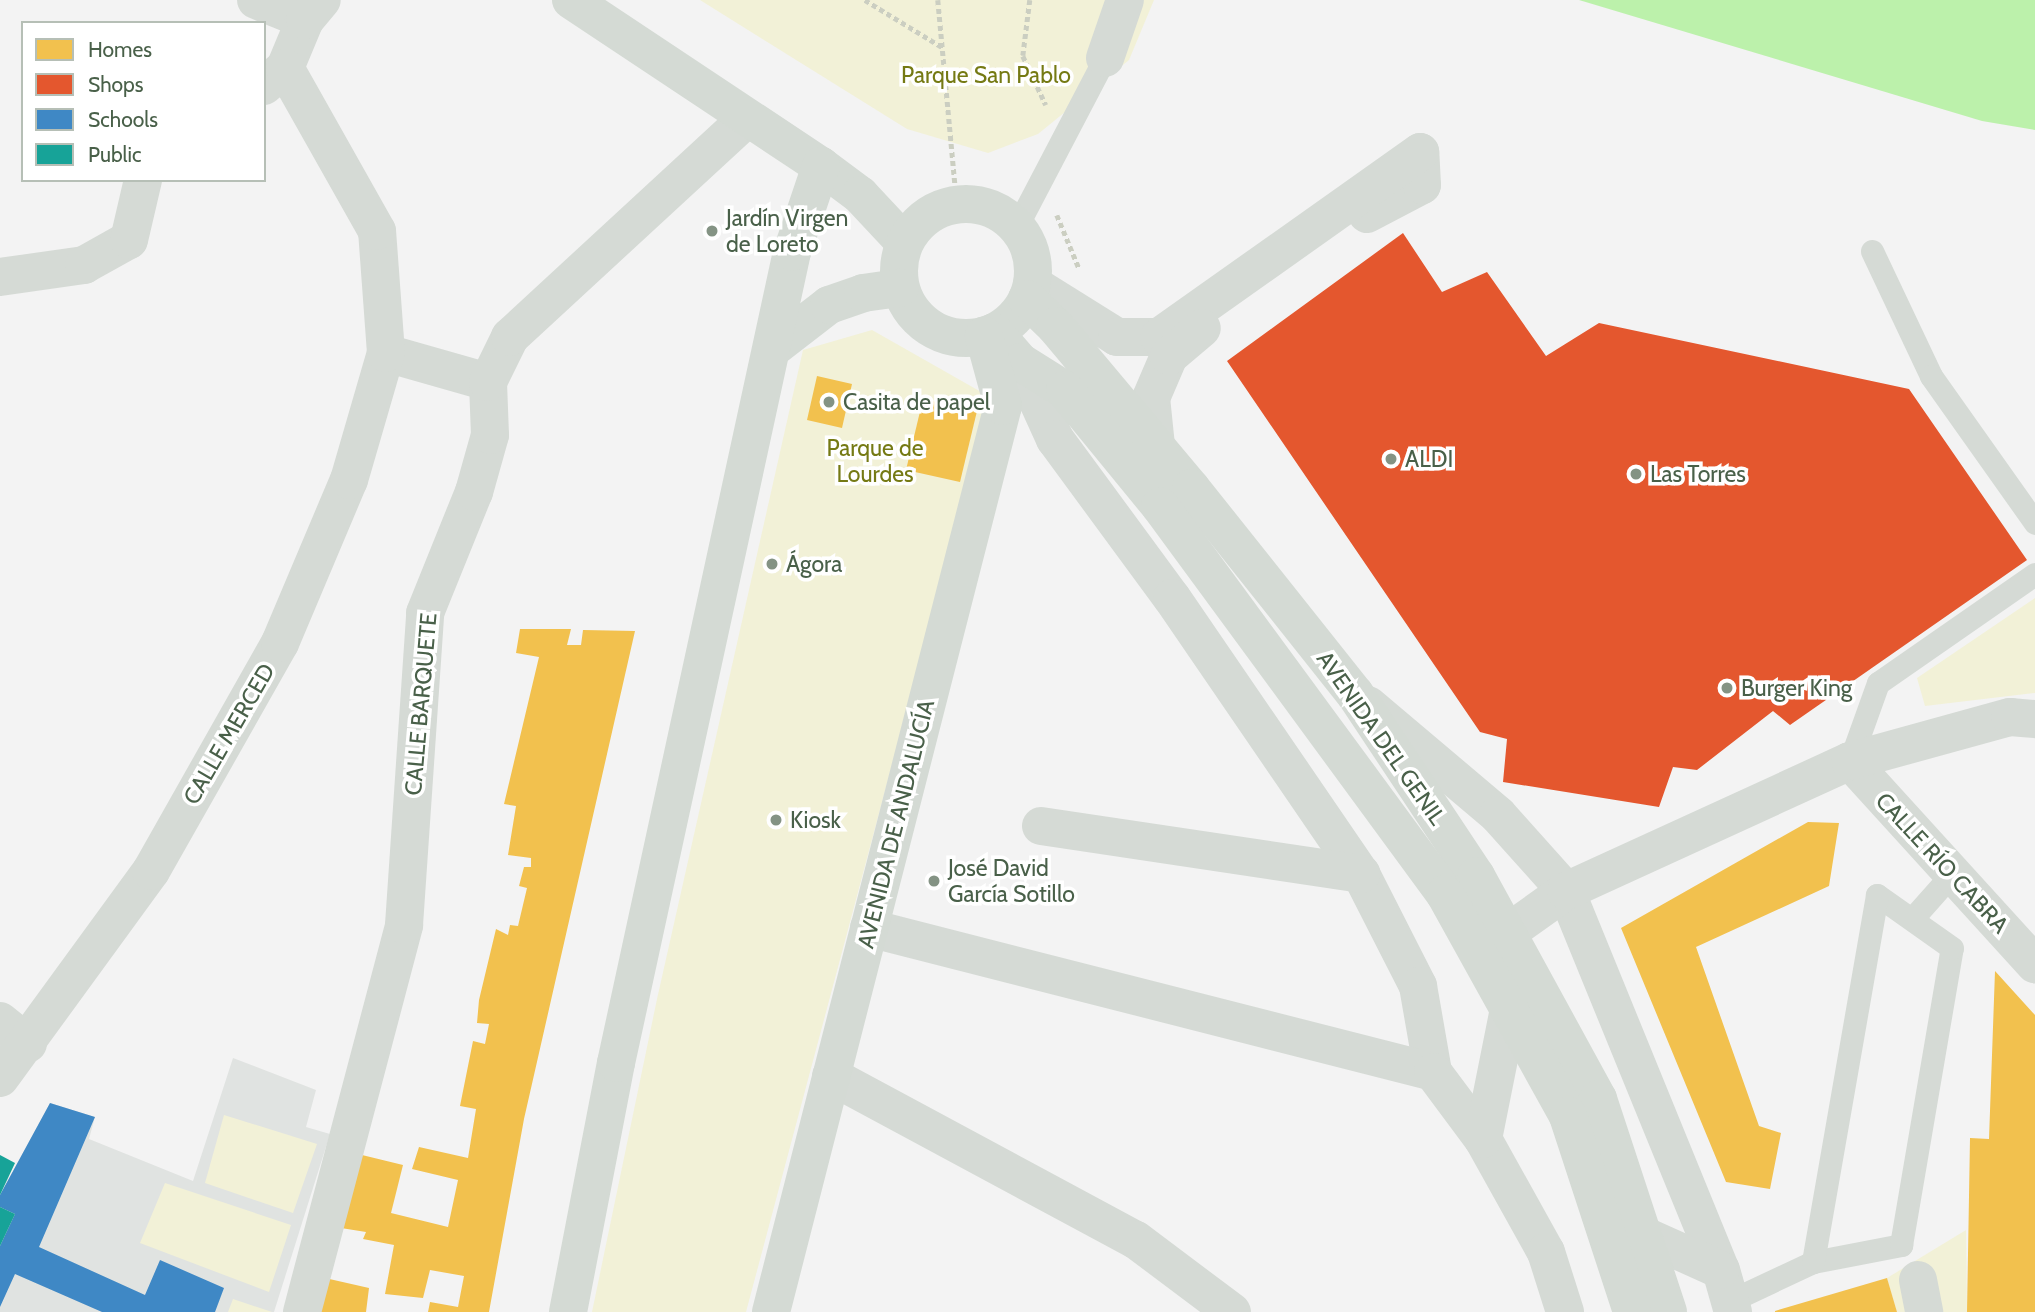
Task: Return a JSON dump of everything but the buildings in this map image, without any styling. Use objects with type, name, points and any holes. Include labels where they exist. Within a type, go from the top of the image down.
[{"type":"street","points":[[256,0],[313,10],[275,77],[377,231],[386,353],[488,382]]},
{"type":"street","points":[[571,0],[821,166],[860,195],[928,221],[979,204],[1017,226],[1033,263],[1029,291],[1018,313],[988,334],[962,339],[923,323],[908,307],[900,288],[898,272],[928,221]]},
{"type":"street","points":[[617,0],[759,94],[928,221]]},
{"type":"street","points":[[1105,58],[1125,0]]},
{"type":"street","name":"CALLE BARQUETE","points":[[302,1312],[404,925],[425,613],[474,492],[490,435],[488,382],[510,337],[747,118]]},
{"type":"street","points":[[1029,291],[1117,337],[1158,337],[1420,152],[1422,185],[1375,209],[1213,318],[1169,356],[1151,398],[1156,446]]},
{"type":"street","points":[[568,1312],[619,1049],[792,252],[821,166]]},
{"type":"street","points":[[0,277],[84,265],[130,240],[142,182]]},
{"type":"street","points":[[772,349],[829,305],[863,293],[900,288]]},
{"type":"street","name":"AVENIDA DEL GENIL","points":[[1029,291],[1355,694],[1476,876],[1598,1099],[1668,1312]]},
{"type":"street","name":"AVENIDA DEL GENIL","points":[[988,334],[1020,362],[1065,390],[1160,506],[1445,894],[1568,1116],[1632,1312]]},
{"type":"street","name":"AVENIDA DE ANDALUCÍA","points":[[771,1312],[1003,406],[988,334]]},
{"type":"street","name":"CALLE MERCED","points":[[0,1078],[14,1032],[151,871],[280,643],[349,480],[386,353]]},
{"type":"street","name":"AVENIDA DEL GENIL","points":[[1020,362],[1055,439],[1172,598],[1361,874],[1418,986],[1433,1072]]},
{"type":"street","points":[[1355,694],[1498,816],[1566,891],[1728,1294]]},
{"type":"street","points":[[1395,826],[1443,862],[1470,902],[1507,933],[1566,891],[1850,761],[2010,717],[2035,719]]},
{"type":"street","name":"CALLE RÍO CABRA","points":[[1850,761],[1951,875],[2035,964]]},
{"type":"street","points":[[1041,826],[1361,874]]},
{"type":"street","points":[[869,928],[1433,1072],[1483,1139],[1546,1252],[1565,1312]]},
{"type":"street","points":[[1483,1139],[1509,1009]]},
{"type":"street","points":[[831,1076],[1136,1240],[1232,1312]]},
{"type":"street","points":[[1643,1235],[1728,1294]]},
{"type":"lane","points":[[1017,226],[1105,58]]},
{"type":"lane","points":[[1872,251],[1931,376],[2035,523]]},
{"type":"lane","points":[[1850,761],[1878,683],[2035,574]]},
{"type":"lane","points":[[1912,919],[1951,875]]},
{"type":"lane","points":[[1728,1294],[1814,1262],[1900,1245],[1952,948],[1877,895],[1814,1262]]},
{"type":"path","points":[[865,0],[943,48]]},
{"type":"path","points":[[928,221],[943,48],[938,0]]},
{"type":"path","points":[[1023,56],[1031,0]]},
{"type":"shaded area","points":[[1579,0],[2035,0],[2035,130],[1982,121]]},
{"type":"shaded area","points":[[233,1058],[316,1090],[306,1127],[330,1134],[274,1312],[0,1312],[0,1195],[50,1103],[95,1117],[89,1139],[193,1181]]},
{"type":"green space","name":"Parque San Pablo","points":[[700,0],[1154,0],[1129,60],[1038,134],[988,153],[907,129]]},
{"type":"green space","name":"Parque de Lourdes","points":[[872,330],[990,397],[746,1312],[592,1312],[657,999],[803,350]]},
{"type":"green space","points":[[2035,598],[2035,693],[1925,706],[1917,678]]},
{"type":"green space","points":[[224,1115],[317,1144],[293,1213],[205,1183]]},
{"type":"green space","points":[[165,1183],[291,1225],[269,1292],[140,1243]]},
{"type":"green space","points":[[1966,1230],[1967,1312],[1897,1312],[1887,1278]]},
{"type":"green space","points":[[233,1299],[272,1312],[228,1312]]},
{"type":"place","name":"Jardín Virgen de Loreto","points":[[712,231]]},
{"type":"place","name":"Casita de papel","points":[[829,402]]},
{"type":"place","name":"ALDI","points":[[1391,459]]},
{"type":"place","name":"Las Torres","points":[[1636,474]]},
{"type":"place","name":"Ágora","points":[[772,564]]},
{"type":"place","name":"Burger King","points":[[1727,688]]},
{"type":"place","name":"Kiosk","points":[[776,820]]},
{"type":"place","name":"José David García Sotillo","points":[[934,881]]}]
